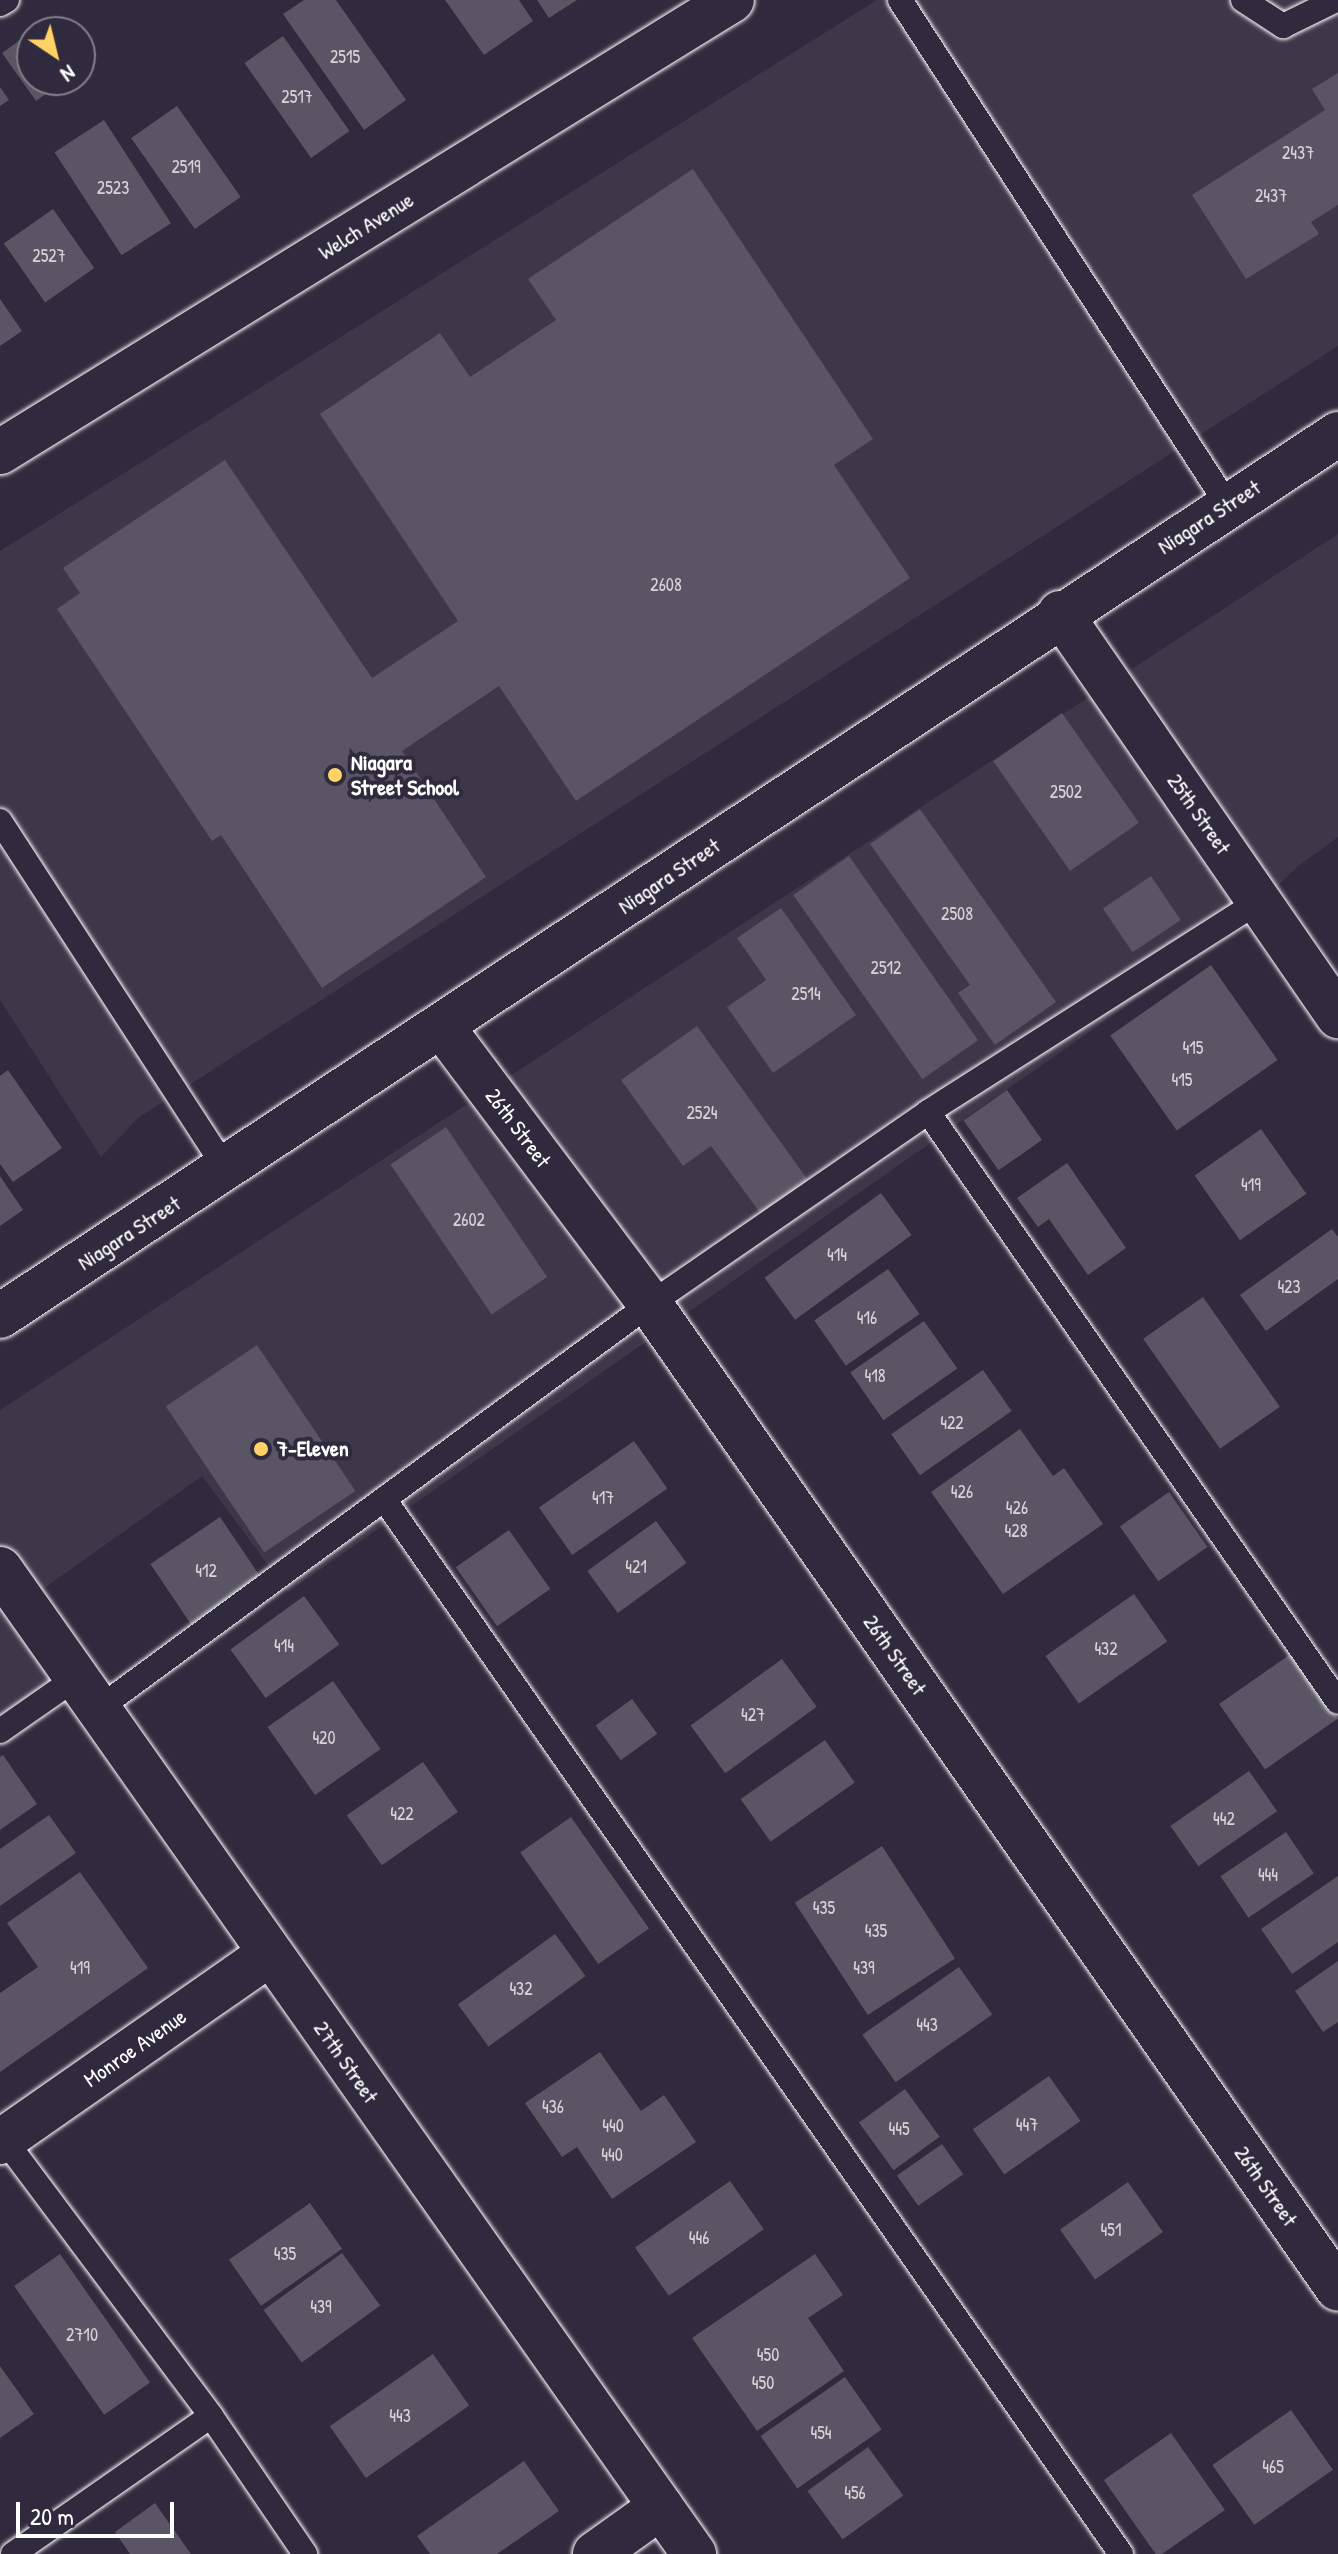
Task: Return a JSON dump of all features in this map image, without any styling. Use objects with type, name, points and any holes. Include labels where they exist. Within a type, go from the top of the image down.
[{"type":"street","name":"Welch Avenue","points":[[0,452],[716,4]]},
{"type":"street","name":"Niagara Street","points":[[0,1316],[443,1028],[1060,613],[1338,434]]},
{"type":"street","name":"25th Street","points":[[1060,613],[1338,1016]]},
{"type":"street","name":"26th Street","points":[[443,1028],[650,1304],[1338,2289]]},
{"type":"street","name":"27th Street","points":[[0,1569],[694,2554]]},
{"type":"street","name":"Monroe Avenue","points":[[2,2141],[269,1954]]},
{"type":"street","points":[[595,2554],[661,2507]]},
{"type":"lane","points":[[0,4],[7,0]]},
{"type":"lane","points":[[900,0],[1227,504]]},
{"type":"lane","points":[[1243,0],[1283,26],[1336,0]]},
{"type":"lane","points":[[0,821],[226,1169]]},
{"type":"lane","points":[[0,1731],[87,1694],[384,1499],[650,1304],[928,1112],[1259,901]]},
{"type":"lane","points":[[928,1112],[1338,1702]]},
{"type":"lane","points":[[384,1499],[1121,2554]]},
{"type":"lane","points":[[2,2141],[211,2416],[305,2554]]},
{"type":"lane","points":[[13,2554],[211,2416]]},
{"type":"shaded area","name":"Niagara Street School","points":[[877,0],[1338,0],[1338,346],[138,1118],[101,1157],[0,1000],[0,551]]},
{"type":"shaded area","points":[[1338,534],[1338,837],[1297,867],[1218,942],[288,1592],[202,1476],[8,1614],[55,1683],[0,1719],[0,1410]]},
{"type":"building","points":[[304,0],[336,0],[406,100],[364,130],[283,14]]},
{"type":"building","points":[[445,0],[519,0],[533,21],[484,55]]},
{"type":"building","points":[[537,0],[577,0],[549,18]]},
{"type":"building","points":[[283,36],[350,131],[311,158],[244,63]]},
{"type":"building","points":[[16,43],[16,73],[2,53]]},
{"type":"building","points":[[1338,73],[1338,205],[1311,222],[1319,234],[1246,279],[1192,195],[1325,110],[1312,89]]},
{"type":"building","points":[[0,87],[9,100],[0,106]]},
{"type":"building","points":[[177,106],[241,197],[195,229],[131,138]]},
{"type":"building","points":[[104,120],[171,223],[122,255],[55,152]]},
{"type":"building","points":[[693,169],[873,439],[834,465],[910,578],[576,801],[499,686],[402,751],[486,877],[322,988],[221,835],[212,841],[57,609],[80,593],[63,568],[225,460],[372,678],[458,621],[320,414],[440,333],[470,377],[556,320],[528,279]]},
{"type":"building","points":[[53,209],[94,268],[45,302],[4,243]]},
{"type":"building","points":[[0,299],[22,331],[0,346]]},
{"type":"building","points":[[1062,713],[1139,823],[1070,871],[993,761]]},
{"type":"building","points":[[920,809],[1056,1002],[995,1045],[958,993],[970,985],[870,844]]},
{"type":"building","points":[[849,856],[978,1040],[922,1079],[793,895]]},
{"type":"building","points":[[1151,876],[1181,920],[1133,952],[1103,908]]},
{"type":"building","points":[[781,908],[856,1015],[773,1073],[727,1007],[766,980],[737,938]]},
{"type":"building","points":[[1211,965],[1278,1060],[1177,1131],[1110,1036]]},
{"type":"building","points":[[697,1026],[808,1180],[761,1214],[711,1146],[683,1166],[621,1080]]},
{"type":"building","points":[[8,1070],[62,1148],[13,1182],[0,1164],[0,1076]]},
{"type":"building","points":[[1007,1090],[1042,1140],[999,1170],[964,1120]]},
{"type":"building","points":[[446,1127],[547,1277],[492,1315],[390,1164]]},
{"type":"building","points":[[1261,1129],[1306,1194],[1240,1240],[1195,1175]]},
{"type":"building","points":[[1067,1163],[1126,1248],[1088,1275],[1049,1219],[1038,1227],[1017,1198]]},
{"type":"building","points":[[0,1176],[23,1210],[0,1226]]},
{"type":"building","points":[[881,1193],[912,1235],[795,1320],[765,1278]]},
{"type":"building","points":[[1332,1229],[1338,1237],[1338,1279],[1266,1331],[1240,1295]]},
{"type":"building","points":[[888,1269],[920,1314],[846,1366],[814,1321]]},
{"type":"building","points":[[1203,1297],[1280,1407],[1220,1449],[1143,1339]]},
{"type":"building","points":[[924,1321],[957,1369],[884,1420],[850,1373]]},
{"type":"building","name":"7-Eleven","points":[[257,1345],[355,1491],[264,1552],[166,1407]]},
{"type":"building","points":[[983,1370],[1012,1411],[920,1475],[891,1434]]},
{"type":"building","points":[[1020,1429],[1053,1476],[1064,1468],[1103,1524],[1003,1594],[931,1492]]},
{"type":"building","points":[[634,1441],[667,1489],[572,1555],[539,1508]]},
{"type":"building","points":[[1169,1492],[1207,1547],[1158,1581],[1120,1526]]},
{"type":"building","points":[[220,1517],[261,1578],[191,1624],[150,1564]]},
{"type":"building","points":[[656,1521],[687,1563],[618,1613],[587,1571]]},
{"type":"building","points":[[509,1530],[550,1589],[497,1626],[456,1567]]},
{"type":"building","points":[[1134,1594],[1167,1642],[1079,1703],[1046,1656]]},
{"type":"building","points":[[304,1596],[339,1645],[266,1698],[230,1649]]},
{"type":"building","points":[[1292,1653],[1338,1719],[1265,1770],[1219,1704]]},
{"type":"building","points":[[782,1659],[817,1707],[725,1773],[691,1725]]},
{"type":"building","points":[[333,1681],[381,1749],[315,1795],[267,1727]]},
{"type":"building","points":[[632,1699],[657,1734],[621,1760],[596,1725]]},
{"type":"building","points":[[825,1740],[855,1783],[770,1842],[741,1799]]},
{"type":"building","points":[[3,1755],[37,1804],[0,1830],[0,1757]]},
{"type":"building","points":[[423,1762],[458,1812],[382,1865],[347,1815]]},
{"type":"building","points":[[1249,1771],[1277,1811],[1198,1866],[1170,1826]]},
{"type":"building","points":[[49,1815],[76,1853],[0,1906],[0,1849]]},
{"type":"building","points":[[571,1817],[649,1928],[598,1964],[520,1853]]},
{"type":"building","points":[[1286,1832],[1314,1873],[1248,1918],[1221,1876]]},
{"type":"building","points":[[882,1846],[955,1958],[868,2015],[795,1903]]},
{"type":"building","points":[[80,1872],[148,1968],[0,2072],[0,1993],[38,1967],[7,1923]]},
{"type":"building","points":[[1338,1876],[1338,1942],[1292,1974],[1261,1929]]},
{"type":"building","points":[[555,1934],[586,1976],[488,2047],[458,2005]]},
{"type":"building","points":[[1338,1961],[1338,2022],[1323,2032],[1295,1991]]},
{"type":"building","points":[[959,1967],[992,2015],[896,2082],[862,2035]]},
{"type":"building","points":[[600,2052],[641,2111],[664,2095],[696,2142],[612,2199],[577,2147],[562,2157],[525,2103]]},
{"type":"building","points":[[1049,2076],[1081,2121],[1004,2174],[973,2129]]},
{"type":"building","points":[[905,2089],[940,2137],[894,2170],[859,2123]]},
{"type":"building","points":[[942,2144],[963,2174],[918,2206],[897,2176]]},
{"type":"building","points":[[730,2181],[764,2229],[669,2296],[635,2248]]},
{"type":"building","points":[[1128,2182],[1163,2232],[1095,2280],[1060,2230]]},
{"type":"building","points":[[310,2203],[342,2249],[261,2306],[229,2260]]},
{"type":"building","points":[[342,2253],[380,2306],[302,2363],[264,2310]]},
{"type":"building","points":[[60,2254],[150,2383],[104,2415],[14,2286]]},
{"type":"building","points":[[815,2254],[843,2295],[808,2318],[844,2371],[757,2431],[692,2338]]},
{"type":"building","points":[[433,2354],[469,2406],[366,2478],[330,2426]]},
{"type":"building","points":[[0,2366],[34,2414],[0,2438]]},
{"type":"building","points":[[845,2377],[882,2429],[797,2489],[761,2436]]},
{"type":"building","points":[[1291,2410],[1333,2470],[1254,2525],[1212,2465]]},
{"type":"building","points":[[1171,2433],[1225,2510],[1162,2554],[1156,2554],[1104,2480]]},
{"type":"building","points":[[868,2447],[903,2496],[843,2540],[807,2491]]},
{"type":"building","points":[[524,2461],[559,2511],[497,2554],[430,2554],[417,2536]]},
{"type":"building","points":[[155,2503],[191,2554],[130,2554],[115,2532]]},
{"type":"place","name":"Niagara Street School","points":[[335,775]]},
{"type":"place","name":"7-Eleven","points":[[261,1449]]}]
